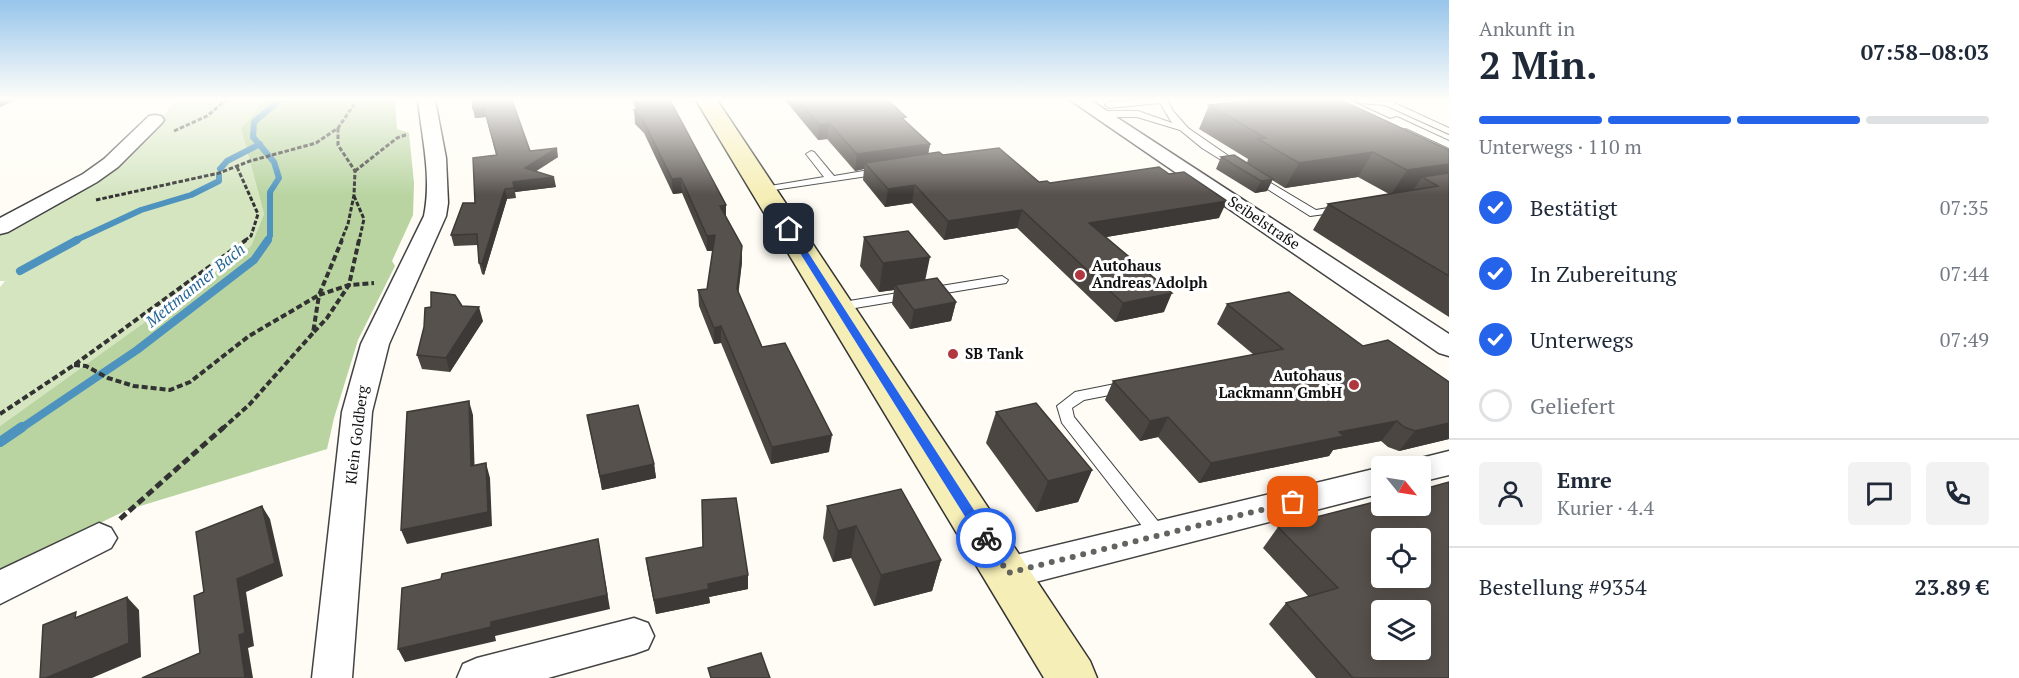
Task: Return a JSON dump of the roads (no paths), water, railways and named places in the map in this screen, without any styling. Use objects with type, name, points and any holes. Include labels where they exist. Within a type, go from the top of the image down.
[{"type":"main road","points":[[727,132],[1008,573],[1072,678]]},
{"type":"street","points":[[0,227],[50,201],[111,163],[143,132]]},
{"type":"street","name":"Klein Goldberg","points":[[332,678],[357,412],[375,344],[437,209],[438,189],[431,132]]},
{"type":"street","name":"Seibelstraße","points":[[1127,132],[1449,347]]},
{"type":"street","points":[[1431,467],[1449,463]]},
{"type":"street","points":[[1008,573],[1371,483]]},
{"type":"street","points":[[0,588],[99,538]]},
{"type":"street","points":[[477,678],[634,636]]},
{"type":"lane","points":[[1188,132],[1198,141],[1314,214],[1348,208]]},
{"type":"lane","points":[[1389,132],[1407,141]]},
{"type":"lane","points":[[1396,132],[1449,156]]},
{"type":"lane","points":[[1409,132],[1449,151]]},
{"type":"lane","points":[[1420,132],[1449,145]]},
{"type":"lane","points":[[1431,132],[1449,140]]},
{"type":"lane","points":[[811,154],[831,179]]},
{"type":"lane","points":[[764,190],[889,170]]},
{"type":"lane","points":[[837,307],[1002,280]]},
{"type":"lane","points":[[1144,384],[1080,396],[1064,406],[1067,419],[1159,535]]},
{"type":"waterway","name":"Mettmanner Bach","points":[[253,132],[253,137],[259,144]]},
{"type":"waterway","points":[[220,169],[227,161],[259,144]]},
{"type":"waterway","name":"Mettmanner Bach","points":[[259,144],[274,162],[279,178],[270,192],[270,236],[267,241]]},
{"type":"waterway","points":[[74,241],[141,210],[191,195],[219,181],[219,175]]},
{"type":"waterway","points":[[20,271],[77,240]]},
{"type":"waterway","name":"Mettmanner Bach","points":[[20,429],[137,350],[254,260],[268,240]]},
{"type":"waterway","name":"Mettmanner Bach","points":[[0,442],[22,427]]},
{"type":"place","name":"Autohaus Andreas Adolph","points":[[1080,275]]},
{"type":"place","name":"SB Tank","points":[[953,354]]},
{"type":"place","name":"Autohaus Lackmann GmbH","points":[[1354,385]]}]
